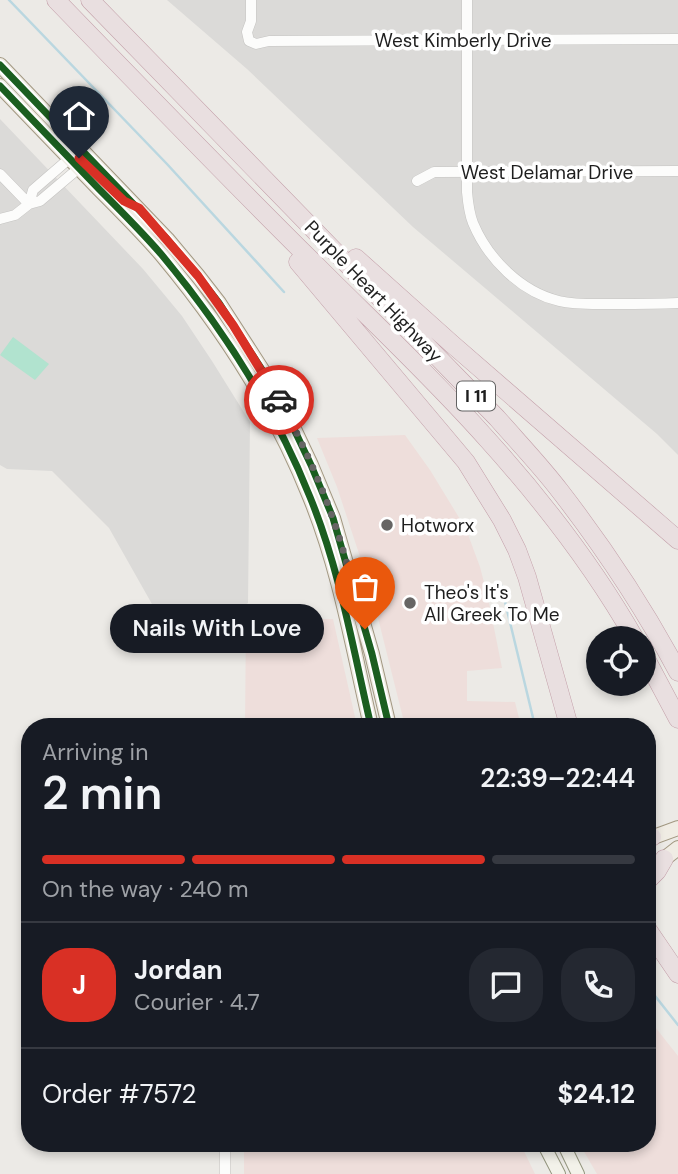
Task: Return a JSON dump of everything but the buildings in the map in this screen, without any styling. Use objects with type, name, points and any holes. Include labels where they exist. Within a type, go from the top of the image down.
[{"type":"highway","name":"Purple Heart Highway","points":[[56,0],[487,439],[553,518],[628,626]]},
{"type":"highway","name":"Purple Heart Highway","points":[[90,0],[497,418],[559,490],[632,592],[678,671]]},
{"type":"highway","points":[[237,150],[452,344],[678,540]]},
{"type":"highway","points":[[243,193],[279,240],[466,462],[488,497],[517,550],[527,577],[567,718]]},
{"type":"highway","points":[[656,677],[678,719]]},
{"type":"highway","points":[[656,872],[671,854]]},
{"type":"highway","points":[[656,941],[678,974]]},
{"type":"main road","points":[[0,65],[139,208],[198,276],[287,446],[310,496],[345,582],[387,718]]},
{"type":"main road","points":[[0,86],[159,252],[188,288],[224,324],[268,379],[317,477],[340,541],[357,659],[369,718]]},
{"type":"main road","points":[[75,163],[75,157],[83,160],[124,201],[139,208]]},
{"type":"main road","points":[[287,446],[297,447],[308,471],[317,477]]},
{"type":"main road","points":[[656,836],[677,828]]},
{"type":"main road","points":[[656,863],[671,854]]},
{"type":"main road","points":[[548,1152],[559,1173],[576,1169],[568,1152]]},
{"type":"street","name":"West Kimberly Drive","points":[[251,0],[251,21],[247,32],[249,41],[256,44],[270,41],[678,39]]},
{"type":"street","points":[[467,0],[469,208],[472,221],[485,247],[505,268],[536,292],[560,301],[583,304],[678,303]]},
{"type":"street","points":[[0,219],[15,215],[29,204],[40,201],[75,163]]},
{"type":"street","name":"West Delamar Drive","points":[[417,181],[434,172],[678,171]]},
{"type":"street","points":[[0,174],[29,204]]},
{"type":"street","points":[[225,1152],[225,1174]]},
{"type":"shaded area","points":[[167,0],[678,0],[678,455],[657,434],[413,227],[247,69]]},
{"type":"shaded area","points":[[0,119],[143,269],[182,316],[250,422],[248,603],[191,638],[174,643],[109,528],[52,471],[7,469],[0,465]]},
{"type":"shaded area","points":[[405,435],[466,529],[488,598],[502,668],[467,671],[467,701],[515,702],[519,718],[403,718],[371,590],[337,487],[317,438]]},
{"type":"shaded area","points":[[246,619],[333,619],[355,718],[245,718]]},
{"type":"shaded area","points":[[656,1028],[678,1056],[678,1174],[597,1174],[584,1152],[656,1152]]},
{"type":"shaded area","points":[[244,1152],[524,1152],[535,1174],[244,1174]]},
{"type":"green space","points":[[13,337],[49,364],[35,380],[0,355]]},
{"type":"waterway","points":[[9,0],[167,164],[284,292]]},
{"type":"waterway","points":[[501,585],[533,718]]},
{"type":"waterway","points":[[656,997],[678,1025]]},
{"type":"cycle path","points":[[0,65],[167,239],[219,303],[268,379],[311,465],[333,518],[372,654],[387,718]]},
{"type":"cycle path","points":[[0,86],[161,254],[205,310],[264,401],[296,464],[330,553],[369,718]]},
{"type":"way so far","points":[[279,400],[312,465],[327,504],[365,629]]},
{"type":"place","name":"Hotworx","points":[[387,525]]},
{"type":"place","name":"Theo's It's All Greek To Me","points":[[410,603]]},
{"type":"place","name":"Nails With Love","points":[[365,629]]},
{"type":"route","points":[[79,158],[124,201],[139,208],[198,276],[219,303],[279,400]]}]
